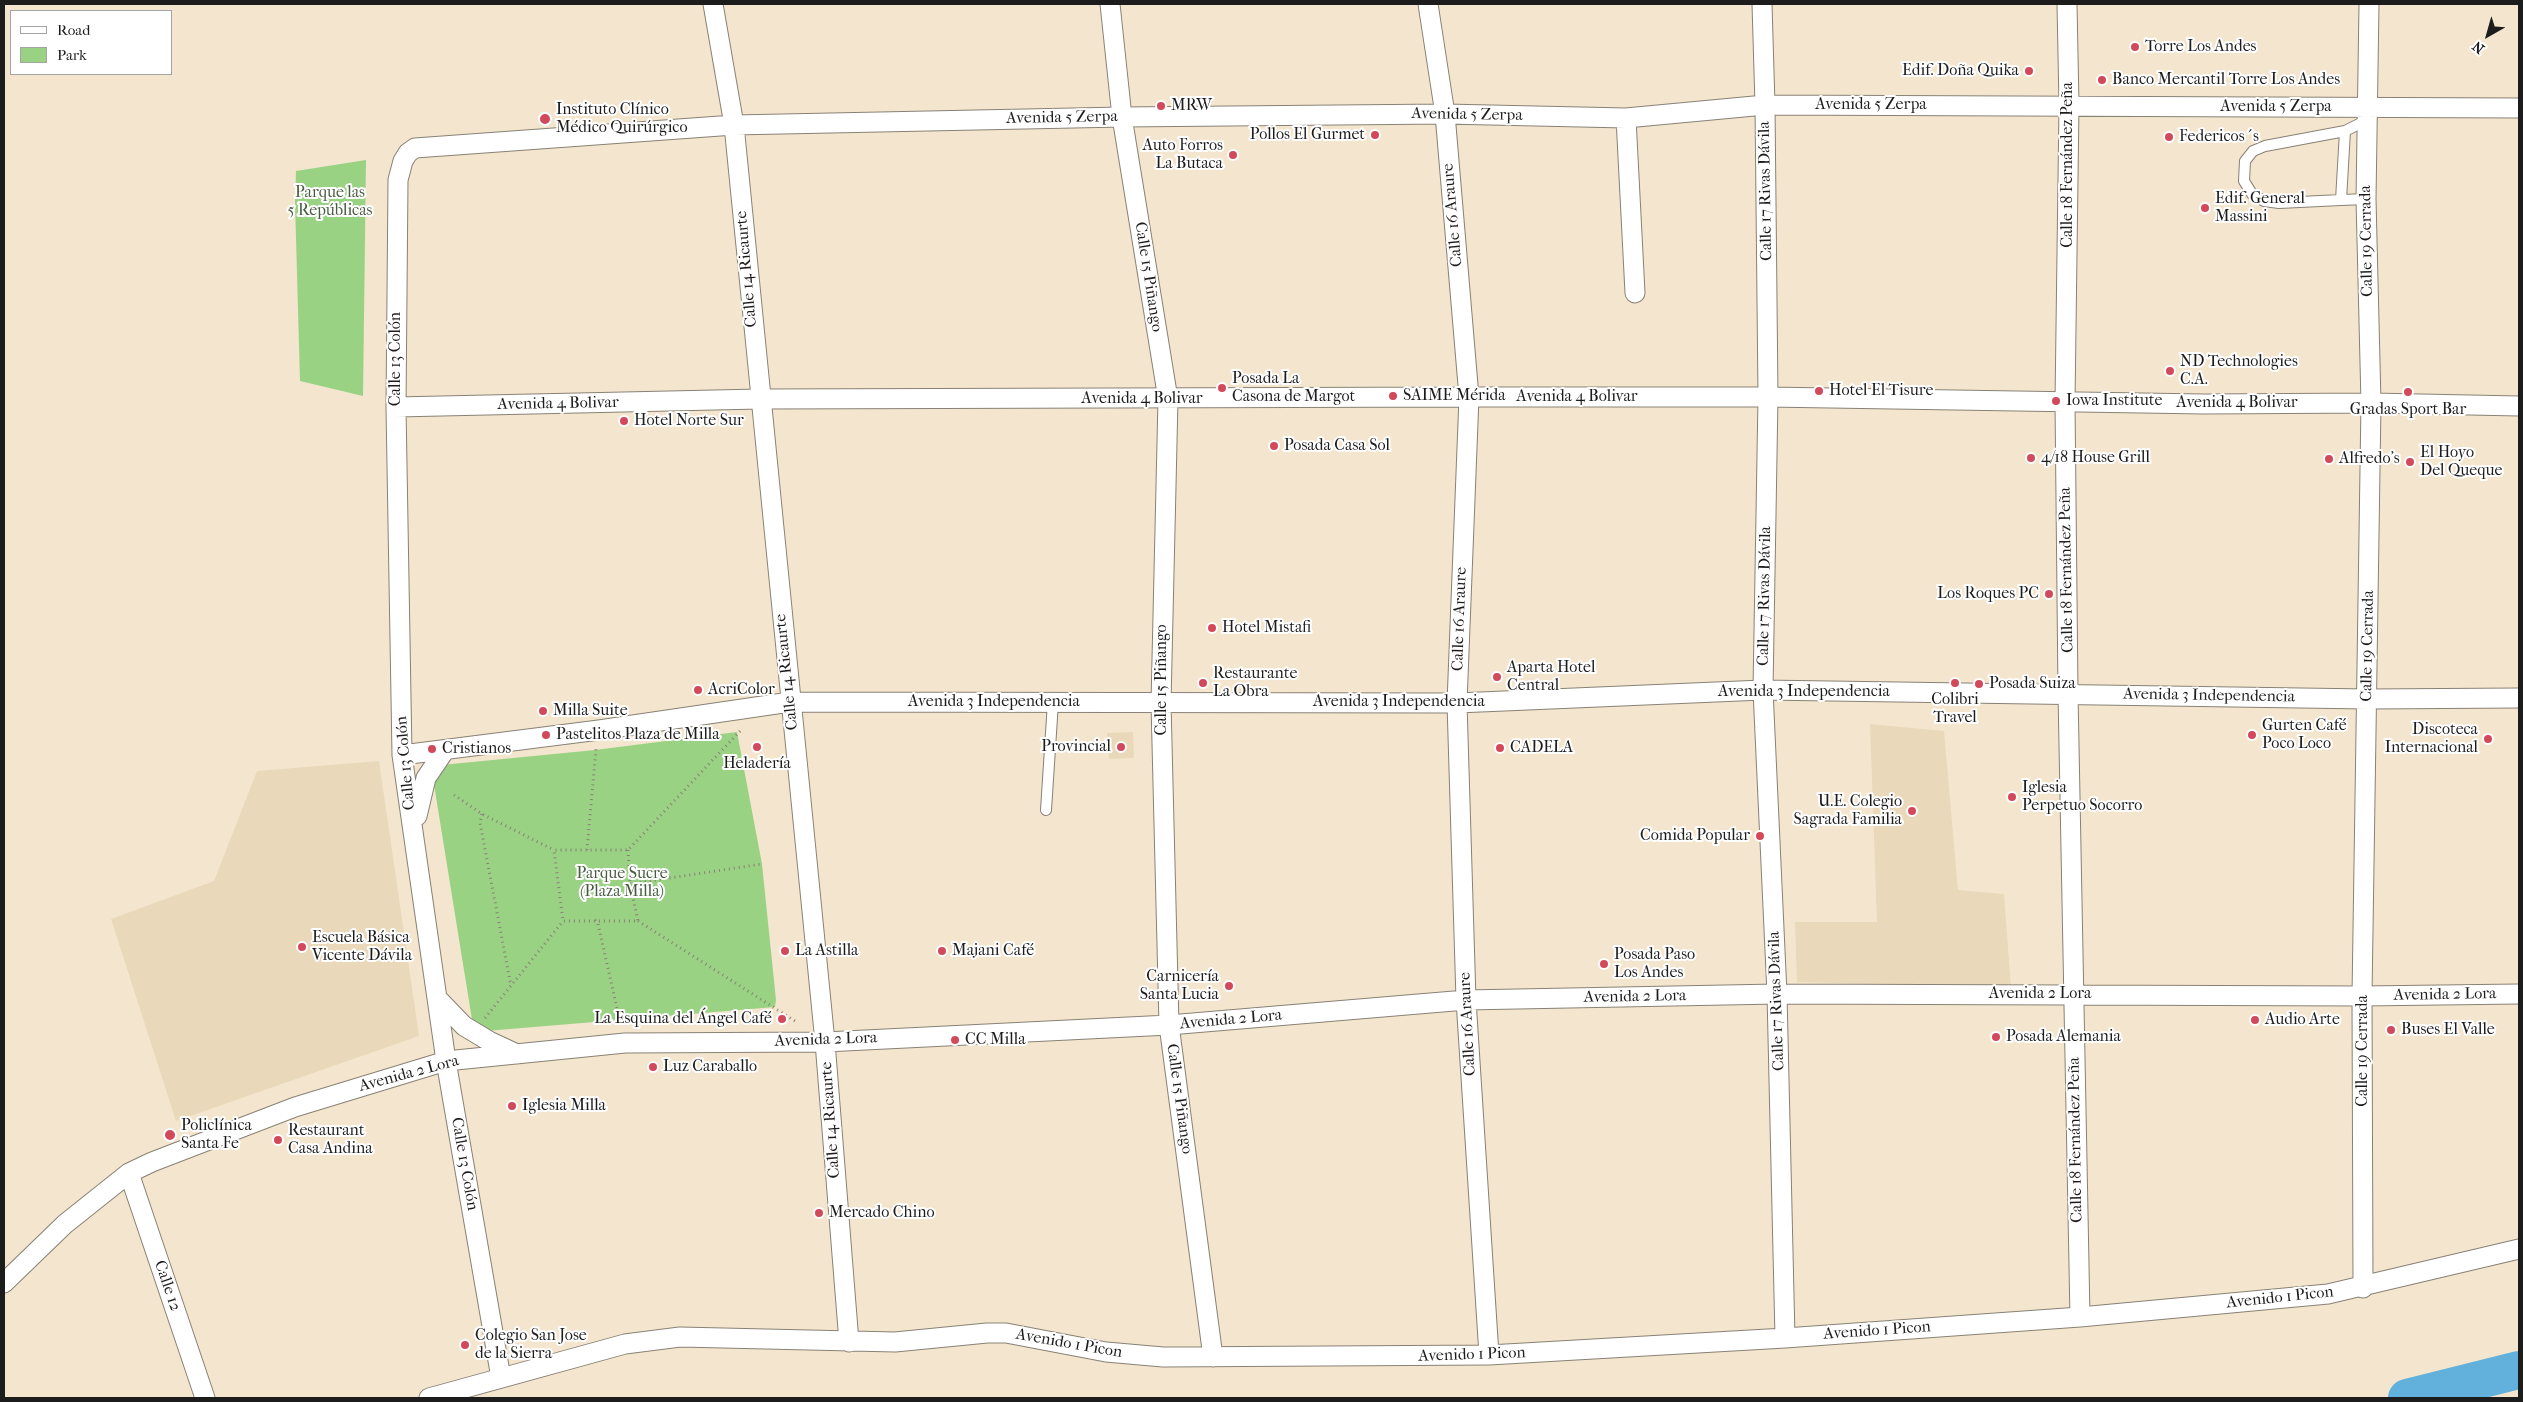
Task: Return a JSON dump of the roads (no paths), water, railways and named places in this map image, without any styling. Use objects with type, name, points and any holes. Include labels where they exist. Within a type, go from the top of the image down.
[{"type":"street","name":"Calle 14 Ricaurte","points":[[713,4],[734,125],[825,1042],[849,1342]]},
{"type":"street","name":"Calle 15 Piñango","points":[[1110,4],[1122,117],[1168,399],[1161,703],[1169,1025],[1213,1358]]},
{"type":"street","name":"Calle 16 Araure","points":[[1428,4],[1445,114],[1468,397],[1457,703],[1466,1000],[1489,1355]]},
{"type":"street","name":"Calle 17 Rivas Dávila","points":[[1762,4],[1768,397],[1763,690],[1777,994],[1785,1338]]},
{"type":"street","name":"Calle 18 Fernández Peña","points":[[2067,4],[2069,105],[2065,402],[2068,693],[2080,1317]]},
{"type":"street","name":"Calle 19 Cerrada","points":[[2363,1288],[2362,996],[2371,403],[2366,199],[2369,4]]},
{"type":"street","name":"Avenida 5 Zerpa","points":[[415,148],[734,125],[1122,117],[1445,114],[1626,118],[1765,106],[2069,105],[2367,114],[2519,108]]},
{"type":"street","points":[[1626,118],[1635,293]]},
{"type":"street","name":"Calle 13 Colón","points":[[415,148],[408,153],[403,161],[398,180],[396,407],[402,755],[446,1061],[501,1378]]},
{"type":"street","name":"Avenida 4 Bolivar","points":[[396,407],[760,399],[1468,397],[1768,397],[2519,406]]},
{"type":"street","name":"Avenida 3 Independencia","points":[[402,755],[599,730],[790,702],[1457,703],[1763,690],[2068,693],[2368,699],[2519,698]]},
{"type":"street","points":[[414,837],[421,791],[426,778],[445,750]]},
{"type":"street","name":"Avenida 2 Lora","points":[[4,1283],[65,1224],[128,1173],[295,1107],[446,1061],[625,1043],[825,1042],[1169,1025],[1466,1000],[1777,994],[2362,996],[2519,994]]},
{"type":"street","points":[[437,998],[456,1018],[474,1032],[517,1054]]},
{"type":"street","name":"Calle 12","points":[[128,1173],[205,1398]]},
{"type":"street","name":"Avenido 1 Picon","points":[[429,1398],[625,1344],[653,1339],[706,1337],[849,1342],[915,1342],[987,1333],[1006,1333],[1106,1352],[1163,1357],[1489,1355],[1785,1338],[2080,1317],[2328,1294],[2363,1288],[2519,1249]]},
{"type":"lane","points":[[2366,199],[2279,203],[2264,201],[2252,194],[2244,181],[2243,170],[2245,161],[2253,151],[2265,146],[2344,132],[2367,114]]},
{"type":"lane","points":[[2341,200],[2344,132]]},
{"type":"lane","points":[[1046,810],[1053,702]]},
{"type":"waterway","points":[[2407,1398],[2519,1370]]},
{"type":"place","name":"Torre Los Andes","points":[[2135,47]]},
{"type":"place","name":"Edif. Doña Quika","points":[[2029,71]]},
{"type":"place","name":"Banco Mercantil Torre Los Andes","points":[[2102,80]]},
{"type":"place","name":"MRW","points":[[1161,106]]},
{"type":"place","name":"Instituto Clínico Médico Quirúrgico","points":[[545,119]]},
{"type":"place","name":"Pollos El Gurmet","points":[[1375,135]]},
{"type":"place","name":"Federicos´s","points":[[2169,137]]},
{"type":"place","name":"Auto Forros La Butaca","points":[[1233,155]]},
{"type":"place","name":"Edif. General Massini","points":[[2205,208]]},
{"type":"place","name":"ND Technologies C.A.","points":[[2170,371]]},
{"type":"place","name":"Posada La Casona de Margot","points":[[1222,388]]},
{"type":"place","name":"Hotel El Tisure","points":[[1819,391]]},
{"type":"place","name":"Gradas Sport Bar","points":[[2408,392]]},
{"type":"place","name":"SAIME Mérida","points":[[1393,396]]},
{"type":"place","name":"Iowa Institute","points":[[2056,401]]},
{"type":"place","name":"Hotel Norte Sur","points":[[624,421]]},
{"type":"place","name":"Posada Casa Sol","points":[[1274,446]]},
{"type":"place","name":"4/18 House Grill","points":[[2031,458]]},
{"type":"place","name":"Alfredo's","points":[[2329,459]]},
{"type":"place","name":"El Hoyo Del Queque","points":[[2410,462]]},
{"type":"place","name":"Los Roques PC","points":[[2049,594]]},
{"type":"place","name":"Hotel Mistafi","points":[[1212,628]]},
{"type":"place","name":"Aparta Hotel Central","points":[[1497,677]]},
{"type":"place","name":"Restaurante La Obra","points":[[1203,683]]},
{"type":"place","name":"Colibri Travel","points":[[1955,683]]},
{"type":"place","name":"Posada Suiza","points":[[1979,684]]},
{"type":"place","name":"AcriColor","points":[[698,690]]},
{"type":"place","name":"Milla Suite","points":[[543,711]]},
{"type":"place","name":"Pastelitos Plaza de Milla","points":[[546,735]]},
{"type":"place","name":"Gurten Café Poco Loco","points":[[2252,735]]},
{"type":"place","name":"Discoteca Internacional","points":[[2488,739]]},
{"type":"place","name":"Heladería","points":[[757,747]]},
{"type":"place","name":"Provincial","points":[[1121,747]]},
{"type":"place","name":"CADELA","points":[[1500,748]]},
{"type":"place","name":"Cristianos","points":[[432,749]]},
{"type":"place","name":"Iglesia Perpetuo Socorro","points":[[2012,797]]},
{"type":"place","name":"U.E. Colegio Sagrada Familia","points":[[1912,811]]},
{"type":"place","name":"Comida Popular","points":[[1760,836]]},
{"type":"place","name":"Escuela Básica Vicente Dávila","points":[[302,947]]},
{"type":"place","name":"La Astilla","points":[[785,951]]},
{"type":"place","name":"Majani Café","points":[[942,951]]},
{"type":"place","name":"Posada Paso Los Andes","points":[[1604,964]]},
{"type":"place","name":"Carnicería Santa Lucia","points":[[1229,986]]},
{"type":"place","name":"La Esquina del Ángel Café","points":[[782,1019]]},
{"type":"place","name":"Audio Arte","points":[[2255,1020]]},
{"type":"place","name":"Buses El Valle","points":[[2391,1030]]},
{"type":"place","name":"Posada Alemania","points":[[1996,1037]]},
{"type":"place","name":"CC Milla","points":[[955,1040]]},
{"type":"place","name":"Luz Caraballo","points":[[653,1067]]},
{"type":"place","name":"Iglesia Milla","points":[[512,1106]]},
{"type":"place","name":"Policlínica Santa Fe","points":[[170,1135]]},
{"type":"place","name":"Restaurant Casa Andina","points":[[278,1140]]},
{"type":"place","name":"Mercado Chino","points":[[819,1213]]},
{"type":"place","name":"Colegio San Jose de la Sierra","points":[[465,1345]]},
{"type":"park label","name":"Parque las 5 Repúblicas","points":[[330,202]]},
{"type":"park label","name":"Parque Sucre (Plaza Milla)","points":[[622,883]]}]
